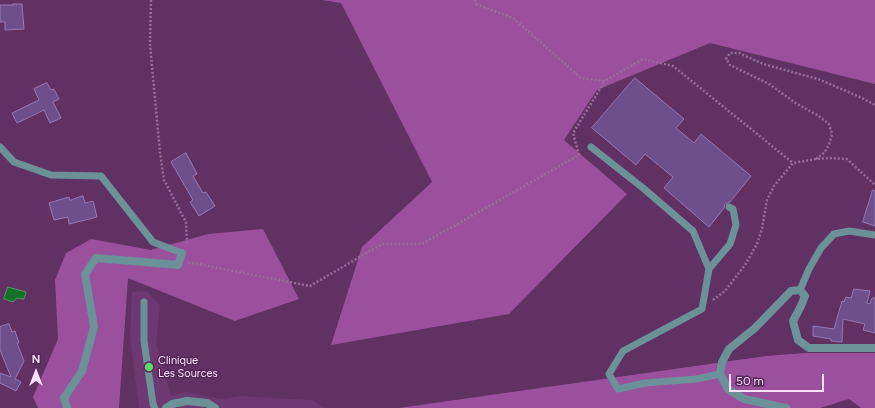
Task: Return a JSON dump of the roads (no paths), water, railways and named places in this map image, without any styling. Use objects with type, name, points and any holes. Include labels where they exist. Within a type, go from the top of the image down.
[{"type":"street","points":[[67,408],[64,398],[82,371],[94,327],[85,274],[96,258],[178,265],[182,253]]},
{"type":"street","points":[[786,408],[744,399],[728,389],[720,374],[722,362],[729,349],[755,328],[791,291],[800,290],[805,296],[802,306],[793,321],[798,340],[809,348],[875,348]]},
{"type":"street","points":[[166,408],[172,404],[187,402],[207,403],[215,408]]},
{"type":"lane","points":[[0,146],[14,162],[51,175],[101,176],[153,242],[182,253]]},
{"type":"lane","points":[[591,147],[643,188],[693,232],[708,269],[702,308],[623,351],[609,374],[618,389],[646,383],[697,379],[720,374]]},
{"type":"lane","points":[[708,269],[730,244],[736,225],[734,209],[729,207]]},
{"type":"lane","points":[[800,290],[809,269],[821,248],[834,234],[849,232],[875,235]]},
{"type":"lane","points":[[144,302],[144,341],[153,404],[155,408]]},
{"type":"place","name":"Clinique Les Sources","points":[[149,367]]}]
